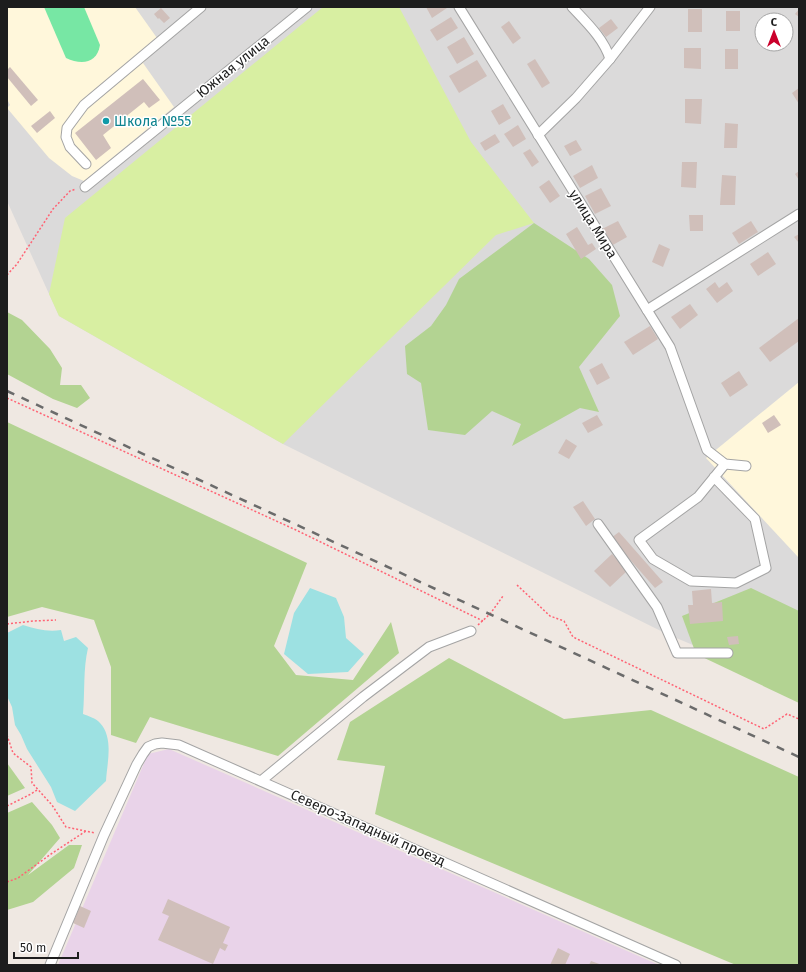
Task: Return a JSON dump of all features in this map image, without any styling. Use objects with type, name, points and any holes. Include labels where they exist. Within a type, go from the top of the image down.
[{"type":"street","points":[[86,164],[70,147],[66,137],[67,128],[84,105],[201,7]]},
{"type":"street","name":"Южная улица","points":[[84,188],[307,7]]},
{"type":"street","name":"улица Мира","points":[[459,7],[670,347],[707,450],[725,464]]},
{"type":"street","points":[[572,7],[607,48],[610,59]]},
{"type":"street","points":[[538,135],[576,98],[610,59],[650,7]]},
{"type":"street","points":[[647,310],[799,214]]},
{"type":"street","points":[[714,477],[755,519],[766,568],[736,583],[691,581],[653,559],[639,540],[698,497],[714,477],[725,464],[746,466]]},
{"type":"street","points":[[598,524],[657,607],[677,653],[728,653]]},
{"type":"street","points":[[261,781],[363,697],[429,647],[471,630]]},
{"type":"street","name":"Северо-Западный проезд","points":[[50,965],[104,835],[142,754],[148,747],[155,744],[169,743],[179,745],[676,965]]},
{"type":"path","points":[[7,275],[17,264],[53,209],[70,191],[84,188]]},
{"type":"path","points":[[7,398],[296,530],[482,621]]},
{"type":"path","points":[[517,585],[550,616],[564,621],[573,637],[764,729],[787,714],[799,719]]},
{"type":"path","points":[[471,630],[482,621],[503,596]]},
{"type":"path","points":[[7,624],[56,620]]},
{"type":"path","points":[[7,735],[13,752],[31,767],[32,783],[52,805],[66,827],[104,835]]},
{"type":"path","points":[[7,806],[38,789]]},
{"type":"path","points":[[7,882],[18,878],[86,831]]},
{"type":"shaded area","points":[[7,7],[799,7],[799,689],[669,635],[283,444],[59,316],[7,201]]},
{"type":"shaded area","points":[[7,7],[135,7],[162,45],[143,63],[174,107],[84,181],[72,176],[49,158],[7,108],[10,105],[7,99]]},
{"type":"shaded area","points":[[799,382],[799,558],[706,458]]},
{"type":"shaded area","points":[[169,749],[659,965],[58,965],[148,754]]},
{"type":"green space","points":[[44,7],[84,7],[100,45],[96,56],[83,62],[77,62],[66,58]]},
{"type":"green space","points":[[323,7],[399,7],[471,142],[534,223],[496,235],[283,444],[59,316],[49,294],[65,218]]},
{"type":"green space","points":[[534,223],[589,259],[612,285],[620,316],[579,367],[599,412],[580,408],[512,446],[521,424],[492,411],[465,435],[428,430],[421,383],[407,374],[405,346],[431,326],[446,305],[459,279]]},
{"type":"green space","points":[[7,312],[22,320],[50,349],[62,368],[60,385],[81,385],[90,398],[77,408],[53,399],[7,374]]},
{"type":"green space","points":[[7,422],[307,563],[274,646],[296,675],[353,680],[391,622],[399,653],[278,756],[150,717],[136,743],[111,735],[111,667],[94,620],[42,607],[7,617]]},
{"type":"green space","points":[[751,588],[799,611],[799,703],[696,654],[682,616]]},
{"type":"green space","points":[[449,658],[564,719],[651,710],[799,777],[799,965],[736,965],[375,814],[385,766],[337,760],[350,722]]},
{"type":"green space","points":[[7,763],[25,788],[7,796]]},
{"type":"green space","points":[[32,802],[52,825],[60,838],[28,875],[69,845],[82,845],[74,868],[33,902],[7,910],[7,813]]},
{"type":"water","points":[[310,588],[336,598],[344,617],[346,638],[364,654],[348,672],[308,674],[284,654],[294,613]]},
{"type":"water","points":[[23,625],[42,630],[61,630],[64,641],[76,637],[88,648],[86,656],[83,714],[92,717],[100,723],[107,736],[109,751],[106,781],[75,811],[57,802],[51,787],[27,749],[15,725],[12,707],[7,696],[7,633]]},
{"type":"building","points":[[426,7],[446,7],[447,8],[432,18]]},
{"type":"building","points":[[161,8],[170,18],[164,23],[154,14]]},
{"type":"building","points":[[688,9],[702,9],[702,32],[688,32]]},
{"type":"building","points":[[799,9],[799,17],[795,14]]},
{"type":"building","points":[[726,11],[740,11],[740,31],[726,31]]},
{"type":"building","points":[[451,17],[458,28],[437,41],[430,30]]},
{"type":"building","points":[[611,19],[618,28],[606,37],[599,28]]},
{"type":"building","points":[[509,21],[521,38],[513,44],[501,27]]},
{"type":"building","points":[[464,37],[474,54],[457,64],[447,47]]},
{"type":"building","points":[[684,48],[701,48],[701,69],[684,68]]},
{"type":"building","points":[[725,49],[738,49],[738,69],[725,69]]},
{"type":"building","points":[[535,59],[550,83],[542,88],[527,64]]},
{"type":"building","points":[[477,60],[487,76],[459,93],[449,76]]},
{"type":"building","points":[[10,67],[38,100],[31,106],[7,77],[7,70]]},
{"type":"building","name":"Школа №55","points":[[143,79],[160,100],[149,108],[144,102],[103,135],[111,148],[96,160],[75,133]]},
{"type":"building","points":[[799,88],[799,104],[792,93]]},
{"type":"building","points":[[685,99],[702,99],[701,124],[685,123]]},
{"type":"building","points":[[503,104],[511,118],[499,125],[491,111]]},
{"type":"building","points":[[50,111],[55,118],[37,133],[31,126]]},
{"type":"building","points":[[725,123],[738,124],[737,148],[724,148]]},
{"type":"building","points":[[518,125],[526,139],[513,147],[504,134]]},
{"type":"building","points":[[495,134],[500,142],[485,151],[480,143]]},
{"type":"building","points":[[576,140],[582,150],[570,156],[564,146]]},
{"type":"building","points":[[530,149],[539,162],[532,167],[523,153]]},
{"type":"building","points":[[682,162],[697,162],[696,188],[681,187]]},
{"type":"building","points":[[592,165],[598,178],[580,188],[573,176]]},
{"type":"building","points":[[799,171],[799,180],[795,174]]},
{"type":"building","points":[[722,175],[736,176],[735,205],[720,205]]},
{"type":"building","points":[[549,180],[560,196],[550,203],[539,187]]},
{"type":"building","points":[[601,188],[611,206],[595,214],[585,196]]},
{"type":"building","points":[[689,215],[703,215],[703,231],[690,231]]},
{"type":"building","points":[[618,221],[627,237],[611,246],[602,229]]},
{"type":"building","points":[[751,221],[758,232],[739,244],[732,233]]},
{"type":"building","points":[[577,227],[588,245],[592,243],[596,249],[581,259],[566,234]]},
{"type":"building","points":[[799,234],[799,243],[794,237]]},
{"type":"building","points":[[659,244],[670,249],[663,267],[652,262]]},
{"type":"building","points":[[768,252],[776,264],[758,276],[750,264]]},
{"type":"building","points":[[715,282],[719,288],[727,282],[733,291],[717,303],[706,289]]},
{"type":"building","points":[[690,304],[698,315],[680,329],[671,317]]},
{"type":"building","points":[[799,318],[799,341],[770,362],[759,348]]},
{"type":"building","points":[[650,326],[658,339],[633,355],[624,342]]},
{"type":"building","points":[[602,363],[610,378],[597,385],[589,370]]},
{"type":"building","points":[[739,371],[748,385],[730,397],[721,383]]},
{"type":"building","points":[[597,415],[603,425],[588,433],[582,423]]},
{"type":"building","points":[[774,415],[781,425],[768,433],[762,423]]},
{"type":"building","points":[[566,439],[577,446],[569,459],[558,453]]},
{"type":"building","points":[[583,501],[595,519],[586,526],[573,507]]},
{"type":"building","points":[[619,532],[663,582],[655,588],[611,538]]},
{"type":"building","points":[[612,554],[627,571],[610,587],[594,571]]},
{"type":"building","points":[[711,589],[712,603],[722,602],[723,621],[690,624],[688,605],[693,605],[692,591]]},
{"type":"building","points":[[738,636],[739,644],[729,645],[727,637]]},
{"type":"building","points":[[168,899],[230,927],[223,943],[228,945],[225,951],[220,948],[213,964],[158,940],[169,916],[162,913]]},
{"type":"building","points":[[80,906],[91,911],[84,928],[73,923]]},
{"type":"building","points":[[558,948],[570,954],[565,965],[550,965]]},
{"type":"building","points":[[591,961],[602,965],[589,965]]},
{"type":"railway","points":[[7,391],[799,757]]},
{"type":"place","name":"Школа №55","points":[[106,121]]}]
